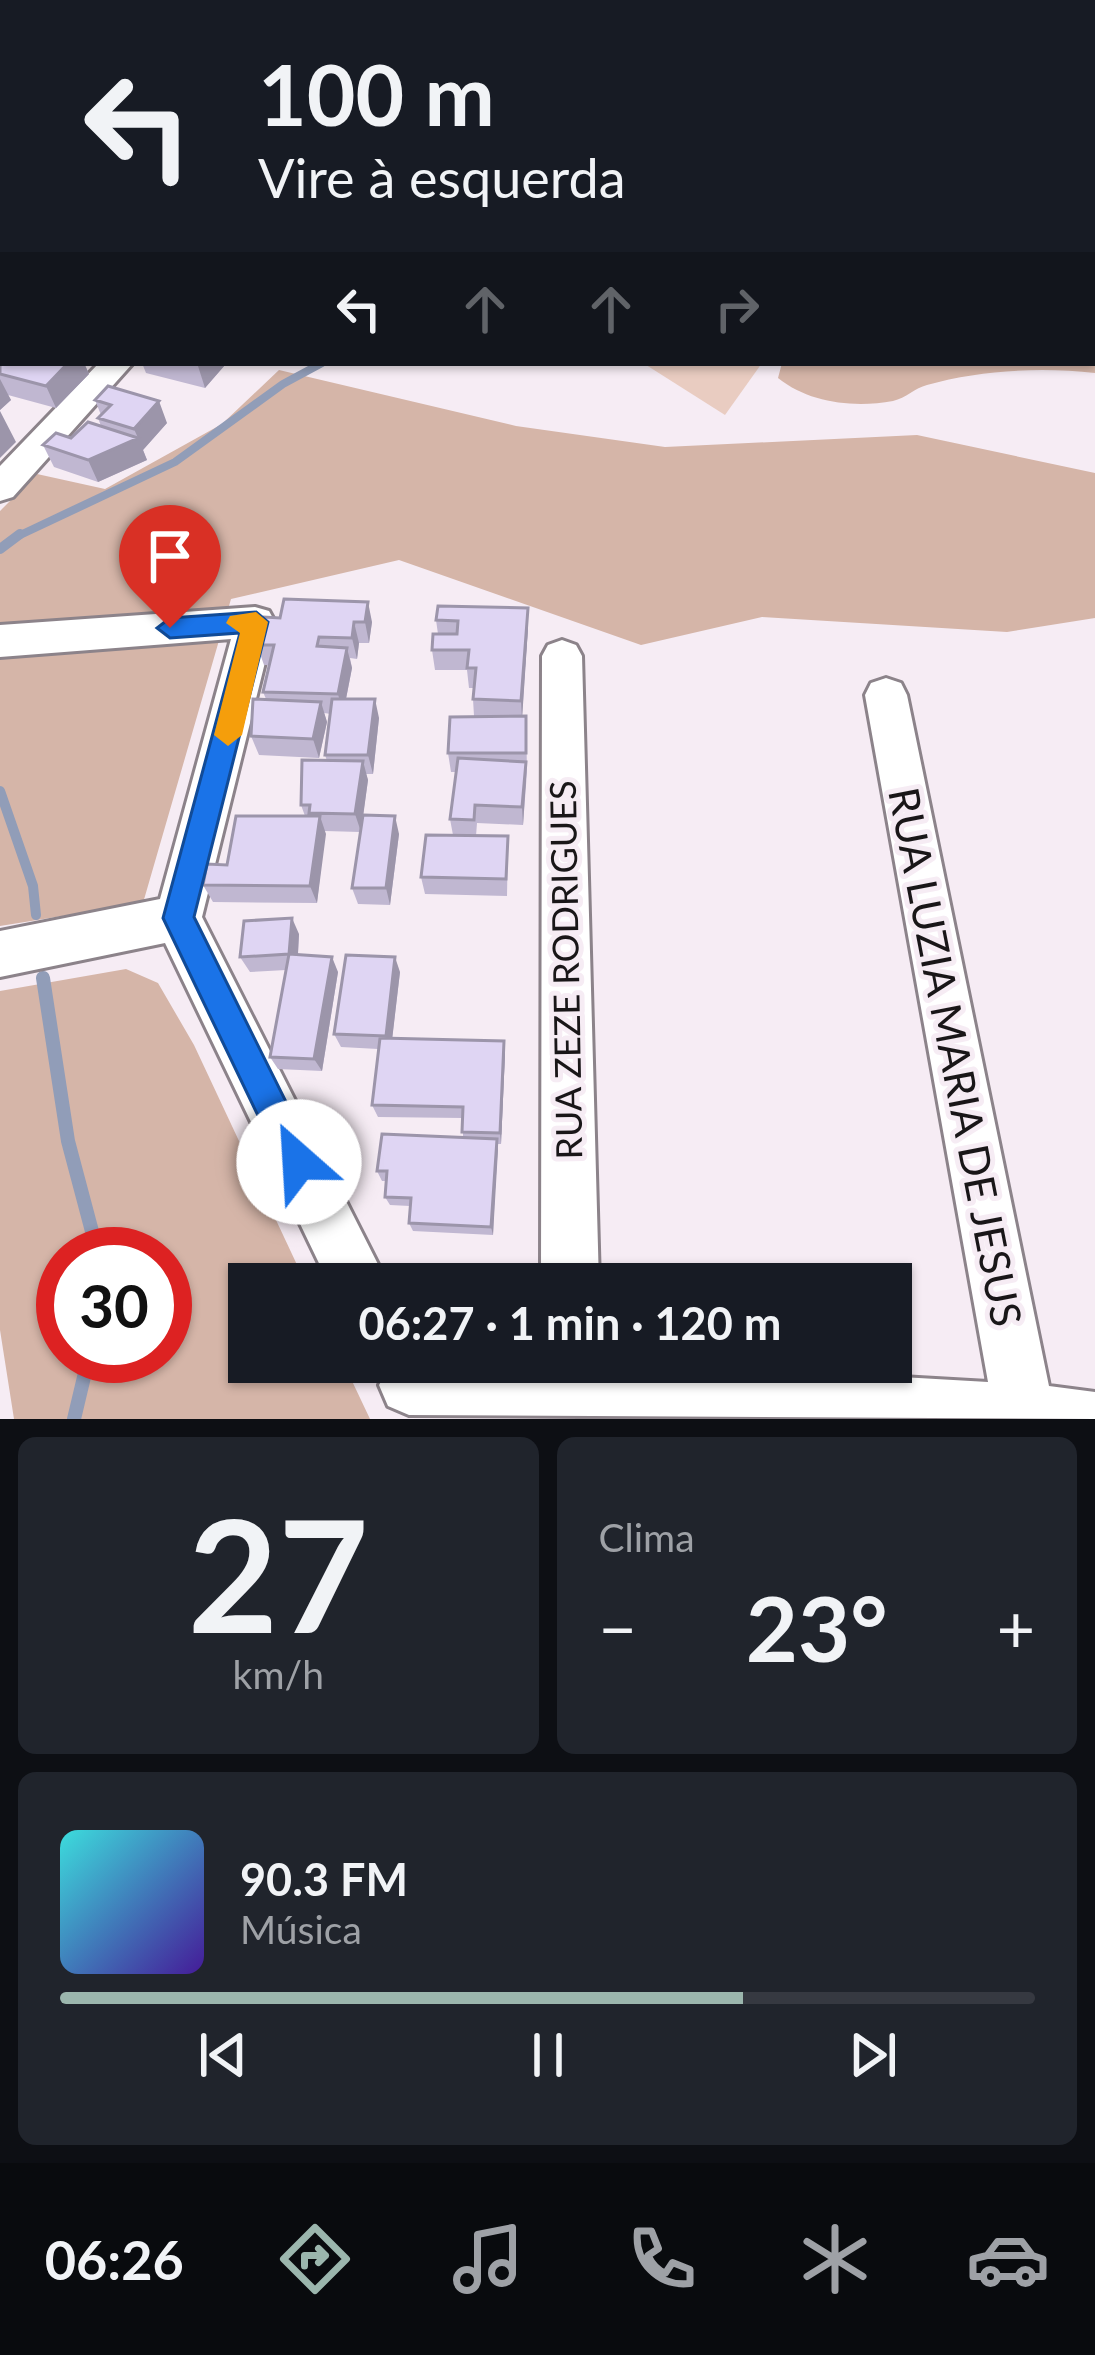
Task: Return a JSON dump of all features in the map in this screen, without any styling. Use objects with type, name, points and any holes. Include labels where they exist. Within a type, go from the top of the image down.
[{"type":"street","points":[[0,488],[114,366]]},
{"type":"street","points":[[0,641],[256,622],[178,918],[349,1263]]},
{"type":"street","name":"RUA ZEZE RODRIGUES","points":[[562,656],[570,1263]]},
{"type":"street","name":"RUA LUZIA MARIA DE JESUS","points":[[886,695],[1025,1417]]},
{"type":"street","points":[[0,954],[178,918]]},
{"type":"street","points":[[411,1389],[480,1383]]},
{"type":"street","points":[[657,1383],[1087,1419]]},
{"type":"shaded area","points":[[648,366],[760,366],[725,415]]},
{"type":"shaded area","points":[[781,366],[1095,366],[1095,373],[989,373],[927,385],[893,401],[863,404],[818,398],[778,378]]},
{"type":"shaded area","points":[[279,370],[516,426],[665,447],[917,435],[1095,473],[1095,618],[1007,632],[762,617],[641,645],[399,560],[231,599],[143,903],[0,926],[0,511],[37,474],[105,489],[222,424]]},
{"type":"shaded area","points":[[126,969],[158,983],[194,1045],[296,1263],[228,1263],[228,1383],[353,1383],[370,1419],[14,1419],[0,1330],[0,991]]},
{"type":"building","points":[[0,366],[65,366],[46,386],[0,374]]},
{"type":"building","points":[[108,386],[159,401],[134,429],[98,418],[111,405],[95,400]]},
{"type":"building","points":[[88,422],[138,438],[88,460],[43,445],[56,433],[71,438]]},
{"type":"building","points":[[284,599],[368,602],[365,622],[354,622],[352,638],[319,637],[317,646],[347,648],[338,694],[263,692],[274,645],[257,645],[264,617],[280,618]]},
{"type":"building","points":[[438,606],[528,608],[521,701],[473,699],[476,668],[467,668],[469,650],[432,650],[433,634],[457,634],[458,621],[436,620]]},
{"type":"building","points":[[253,699],[321,702],[313,739],[251,736]]},
{"type":"building","points":[[332,699],[375,699],[368,755],[325,755]]},
{"type":"building","points":[[526,716],[526,753],[448,753],[450,717]]},
{"type":"building","points":[[458,758],[526,762],[522,807],[475,805],[474,820],[450,819]]},
{"type":"building","points":[[302,760],[363,761],[355,814],[309,813],[310,805],[301,805]]},
{"type":"building","points":[[363,815],[395,816],[386,888],[352,888]]},
{"type":"building","points":[[236,816],[320,816],[310,886],[203,885],[207,864],[227,865]]},
{"type":"building","points":[[426,835],[508,836],[506,879],[421,877]]},
{"type":"building","points":[[292,918],[289,954],[240,957],[244,921]]},
{"type":"building","points":[[289,954],[332,957],[314,1059],[270,1057]]},
{"type":"building","points":[[346,955],[395,957],[386,1036],[334,1034]]},
{"type":"building","points":[[380,1038],[504,1041],[500,1133],[462,1132],[463,1107],[372,1105]]},
{"type":"building","points":[[382,1134],[497,1139],[491,1227],[409,1223],[411,1198],[385,1197],[387,1171],[377,1171]]},
{"type":"waterway","points":[[16,537],[175,462],[283,384],[316,366]]},
{"type":"waterway","points":[[16,537],[20,534]]},
{"type":"waterway","points":[[0,549],[16,537]]},
{"type":"waterway","points":[[0,791],[33,886],[36,915]]},
{"type":"waterway","points":[[43,978],[68,1141],[91,1227]]},
{"type":"waterway","points":[[74,1419],[83,1383]]},
{"type":"slow traffic","points":[[228,735],[256,622],[239,623]]},
{"type":"route","points":[[170,628],[256,622],[178,918],[299,1162]]}]
